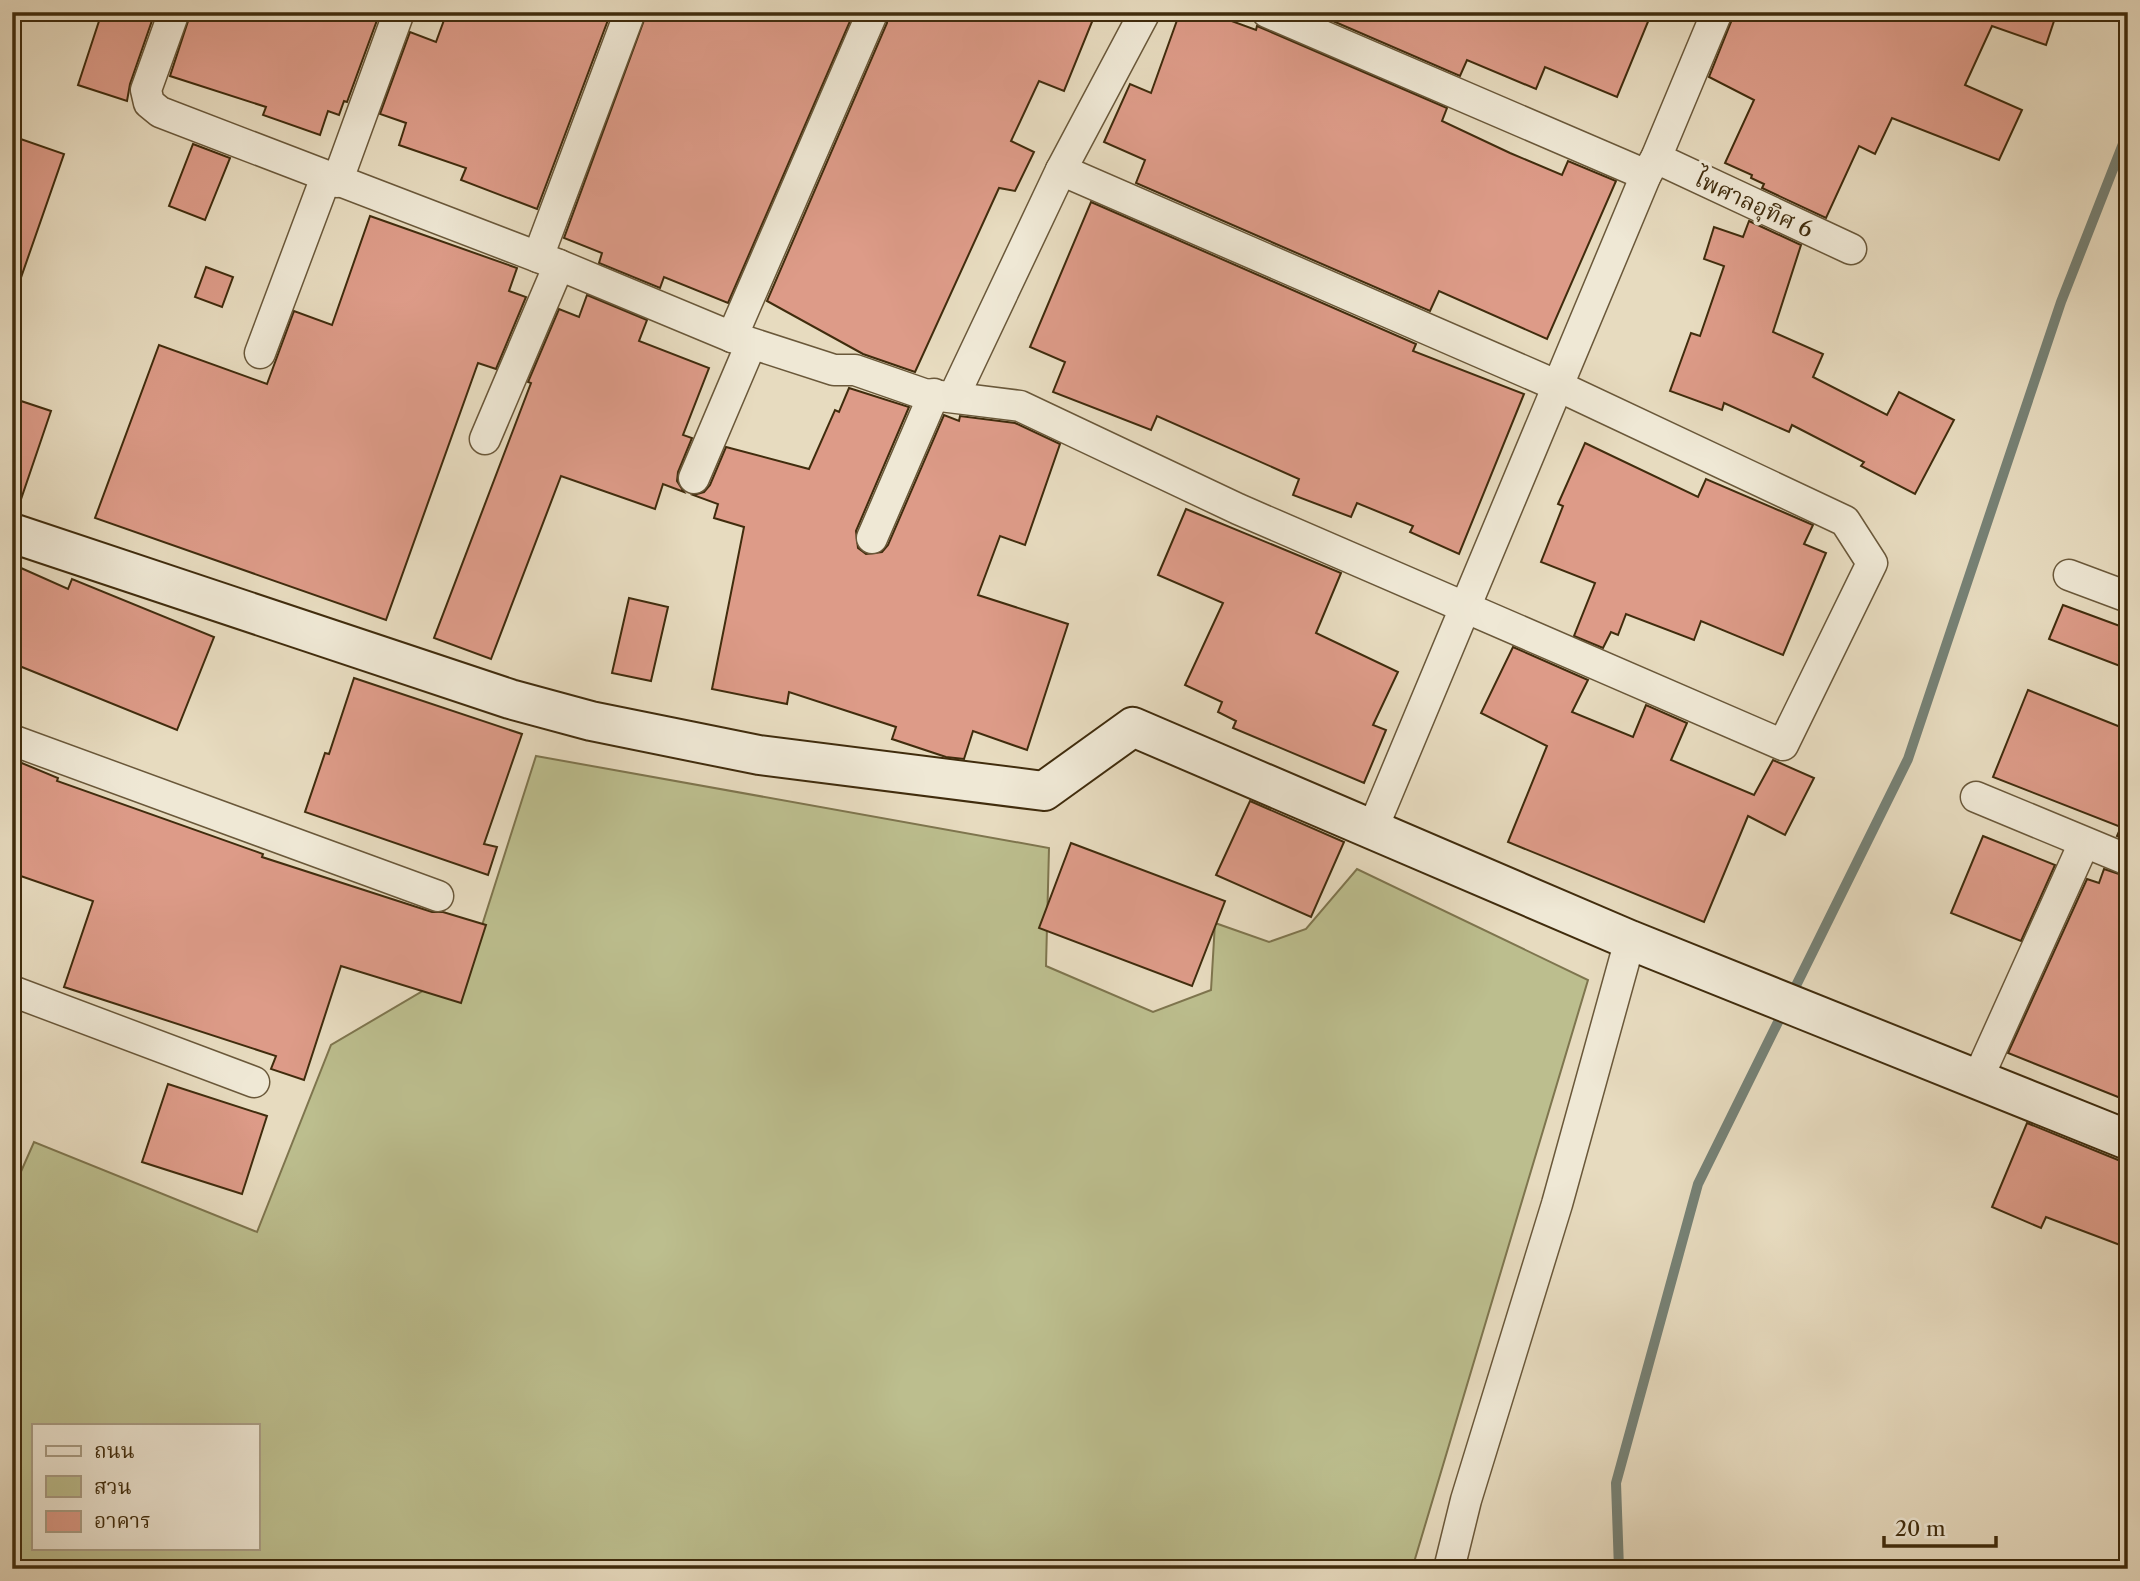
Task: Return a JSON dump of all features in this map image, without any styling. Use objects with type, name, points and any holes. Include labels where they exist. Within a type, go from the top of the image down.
[{"type":"street","points":[[174,12],[147,85],[147,99],[152,107],[331,180],[549,261],[741,340],[834,370],[855,370],[923,394],[1020,406],[1238,509],[1783,745],[1872,563],[1845,521],[1558,386],[1061,170]]},
{"type":"street","points":[[260,353],[399,12]]},
{"type":"street","points":[[485,439],[549,261],[630,12]]},
{"type":"street","points":[[873,538],[944,395],[1145,12]]},
{"type":"street","name":"ไพศาลอุทิศ 6","points":[[1267,12],[1851,249]]},
{"type":"street","points":[[1372,830],[1717,12]]},
{"type":"street","points":[[694,478],[741,340],[872,16]]},
{"type":"street","points":[[12,533],[433,676],[591,721],[759,755],[1044,791],[1133,727],[1630,940],[2128,1140]]},
{"type":"street","points":[[2069,575],[2128,597]]},
{"type":"street","points":[[12,740],[438,896]]},
{"type":"street","points":[[1976,797],[2128,860]]},
{"type":"street","points":[[1978,1078],[2084,843]]},
{"type":"street","points":[[1449,1569],[1466,1500],[1557,1204],[1630,940]]},
{"type":"street","points":[[12,991],[254,1082]]},
{"type":"green space","points":[[536,756],[1049,848],[1046,966],[1153,1012],[1211,990],[1215,923],[1269,942],[1306,929],[1357,869],[1588,980],[1412,1569],[12,1569],[12,1192],[34,1142],[257,1232],[331,1045],[470,963]]},
{"type":"building","points":[[102,12],[155,12],[130,84],[127,101],[78,85]]},
{"type":"building","points":[[191,12],[380,12],[347,102],[344,101],[339,115],[328,111],[320,135],[263,115],[266,107],[170,76]]},
{"type":"building","points":[[447,12],[611,12],[537,209],[461,180],[466,168],[399,145],[406,123],[380,114],[410,32],[436,42]]},
{"type":"building","points":[[647,12],[854,12],[728,303],[664,277],[660,288],[599,263],[602,253],[564,238]]},
{"type":"building","points":[[888,12],[1096,12],[1064,91],[1039,81],[1011,141],[1034,152],[1015,191],[999,188],[915,372],[863,354],[767,301],[887,23]]},
{"type":"building","points":[[1180,12],[1207,12],[1256,30],[1257,26],[1447,108],[1442,121],[1510,153],[1562,175],[1568,161],[1616,181],[1547,339],[1439,291],[1430,311],[1136,183],[1145,160],[1104,142],[1130,84],[1151,93]]},
{"type":"building","points":[[1312,12],[1652,12],[1617,97],[1545,67],[1536,89],[1467,60],[1460,76]]},
{"type":"building","points":[[1735,12],[2057,12],[2046,45],[1992,26],[1965,85],[2022,110],[1999,160],[1892,118],[1875,154],[1859,146],[1826,218],[1762,188],[1764,184],[1751,178],[1752,175],[1725,163],[1754,100],[1709,77]]},
{"type":"building","points":[[12,136],[64,154],[17,289],[12,288]]},
{"type":"building","points":[[193,144],[230,158],[205,220],[169,206]]},
{"type":"building","points":[[1091,202],[1416,344],[1413,351],[1524,394],[1459,554],[1410,532],[1413,526],[1357,503],[1351,517],[1293,495],[1299,479],[1157,416],[1151,430],[1053,392],[1065,362],[1030,347]]},
{"type":"building","points":[[370,216],[517,268],[509,291],[526,297],[496,369],[478,363],[386,620],[95,518],[159,345],[267,384],[294,311],[332,325]]},
{"type":"building","points":[[1749,221],[1801,245],[1773,332],[1823,354],[1813,377],[1887,415],[1899,392],[1954,420],[1915,494],[1861,466],[1864,462],[1792,425],[1789,432],[1724,403],[1722,410],[1670,391],[1691,333],[1700,336],[1724,266],[1704,259],[1714,227],[1743,237]]},
{"type":"building","points":[[206,267],[233,277],[222,307],[195,297]]},
{"type":"building","points":[[587,295],[647,320],[639,341],[709,368],[683,435],[692,438],[678,472],[677,481],[684,492],[663,484],[655,509],[561,476],[491,659],[434,638],[531,383],[528,382],[559,309],[579,317]]},
{"type":"building","points":[[849,388],[909,407],[856,531],[858,548],[866,554],[882,552],[888,545],[944,415],[959,421],[960,416],[1015,423],[1060,444],[1025,545],[1000,536],[978,595],[1068,624],[1027,750],[973,731],[964,759],[946,757],[892,739],[896,727],[789,692],[787,704],[712,689],[744,527],[714,518],[718,504],[693,495],[704,492],[710,485],[726,447],[809,469],[835,410],[839,412]]},
{"type":"building","points":[[12,398],[51,411],[17,511],[12,510]]},
{"type":"building","points":[[1585,443],[1698,497],[1706,479],[1813,525],[1804,544],[1826,553],[1783,655],[1701,621],[1694,640],[1626,614],[1618,635],[1611,632],[1603,648],[1574,636],[1595,583],[1541,562],[1563,506],[1558,504]]},
{"type":"building","points":[[1186,509],[1341,573],[1316,633],[1398,672],[1373,725],[1386,730],[1364,783],[1233,728],[1236,721],[1218,712],[1222,702],[1185,685],[1223,603],[1158,575]]},
{"type":"building","points":[[12,564],[68,589],[72,579],[214,637],[177,730],[12,663]]},
{"type":"building","points":[[629,598],[668,607],[651,681],[612,673]]},
{"type":"building","points":[[2063,605],[2128,629],[2128,669],[2049,639]]},
{"type":"building","points":[[1513,647],[1588,680],[1572,712],[1633,737],[1646,705],[1687,723],[1671,760],[1754,795],[1773,760],[1814,778],[1785,835],[1748,816],[1704,922],[1508,842],[1547,746],[1481,713]]},
{"type":"building","points":[[354,678],[522,734],[484,844],[497,847],[488,875],[305,812],[325,753],[329,754]]},
{"type":"building","points":[[2028,690],[2128,730],[2128,841],[2117,836],[2121,827],[1993,777]]},
{"type":"building","points":[[12,759],[58,778],[57,781],[263,854],[262,857],[432,912],[443,912],[486,925],[461,1003],[341,966],[304,1080],[271,1069],[276,1056],[64,987],[93,901],[12,873]]},
{"type":"building","points":[[1250,801],[1344,842],[1311,917],[1216,875]]},
{"type":"building","points":[[1983,836],[2055,865],[2021,941],[1951,913]]},
{"type":"building","points":[[1071,843],[1225,901],[1192,986],[1039,928]]},
{"type":"building","points":[[2104,869],[2128,877],[2128,1101],[2008,1053],[2087,879],[2099,883]]},
{"type":"building","points":[[168,1084],[267,1116],[242,1194],[142,1162]]},
{"type":"building","points":[[2027,1123],[2128,1164],[2128,1248],[2046,1217],[2041,1228],[1992,1207]]},
{"type":"waterway","points":[[1619,1569],[1616,1483],[1698,1184],[1908,759],[2061,302],[2128,131]]}]
